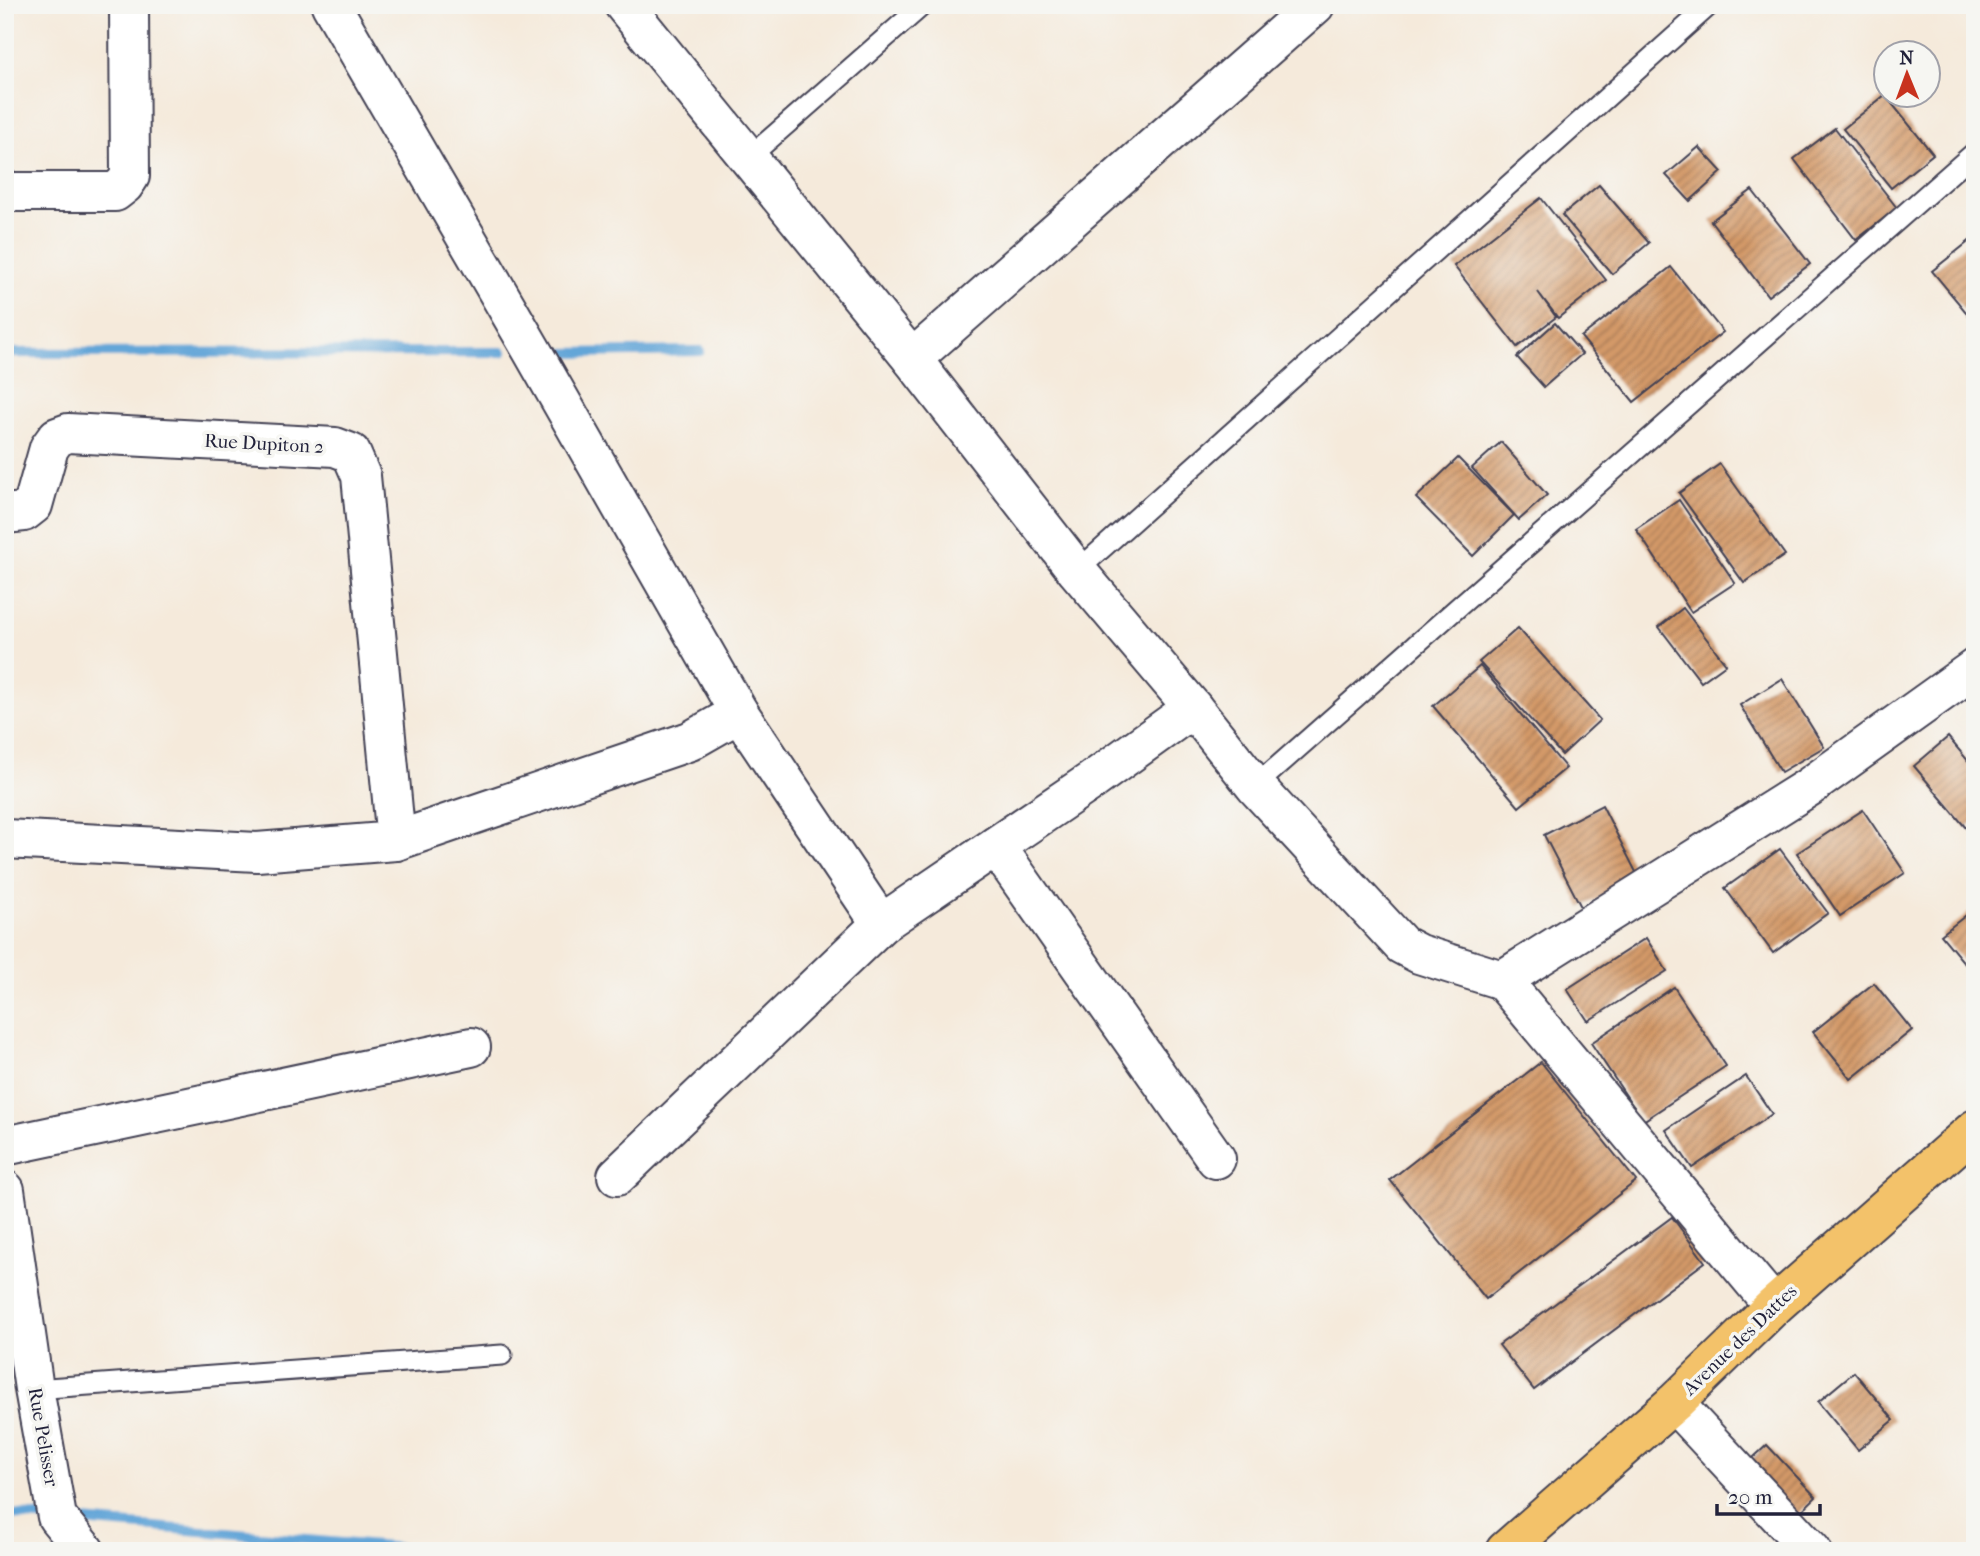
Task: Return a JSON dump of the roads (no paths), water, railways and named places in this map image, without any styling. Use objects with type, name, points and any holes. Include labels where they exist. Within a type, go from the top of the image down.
[{"type":"main road","name":"Avenue des Dattes","points":[[1504,1551],[1674,1403],[1774,1306],[1975,1129]]},
{"type":"street","points":[[5,192],[115,192],[130,176],[129,5]]},
{"type":"street","points":[[331,5],[739,713],[881,923]]},
{"type":"street","points":[[624,5],[912,359],[1077,571],[1255,786],[1402,945],[1419,954],[1502,979],[1774,1306]]},
{"type":"street","points":[[912,359],[1315,5]]},
{"type":"street","name":"Rue Dupiton 2","points":[[5,514],[24,512],[33,505],[49,448],[57,437],[68,433],[335,447],[351,453],[361,475],[396,841]]},
{"type":"street","points":[[1502,979],[1809,787],[1975,668]]},
{"type":"street","points":[[617,1176],[881,923],[1093,780],[1193,708]]},
{"type":"street","points":[[5,839],[257,852],[396,841],[690,741],[739,713]]},
{"type":"street","points":[[996,846],[1216,1159]]},
{"type":"street","points":[[5,1146],[471,1047]]},
{"type":"street","name":"Rue Pelisser","points":[[5,1190],[34,1389],[57,1517],[85,1551]]},
{"type":"street","points":[[1674,1403],[1812,1551]]},
{"type":"lane","points":[[748,158],[923,5]]},
{"type":"lane","points":[[1077,571],[1710,5]]},
{"type":"lane","points":[[1255,786],[1975,152]]},
{"type":"lane","points":[[34,1389],[502,1355]]},
{"type":"waterway","points":[[565,353],[700,351]]},
{"type":"waterway","points":[[5,353],[502,352]]},
{"type":"waterway","points":[[5,1514],[51,1518]]},
{"type":"waterway","points":[[71,1520],[436,1551]]}]
